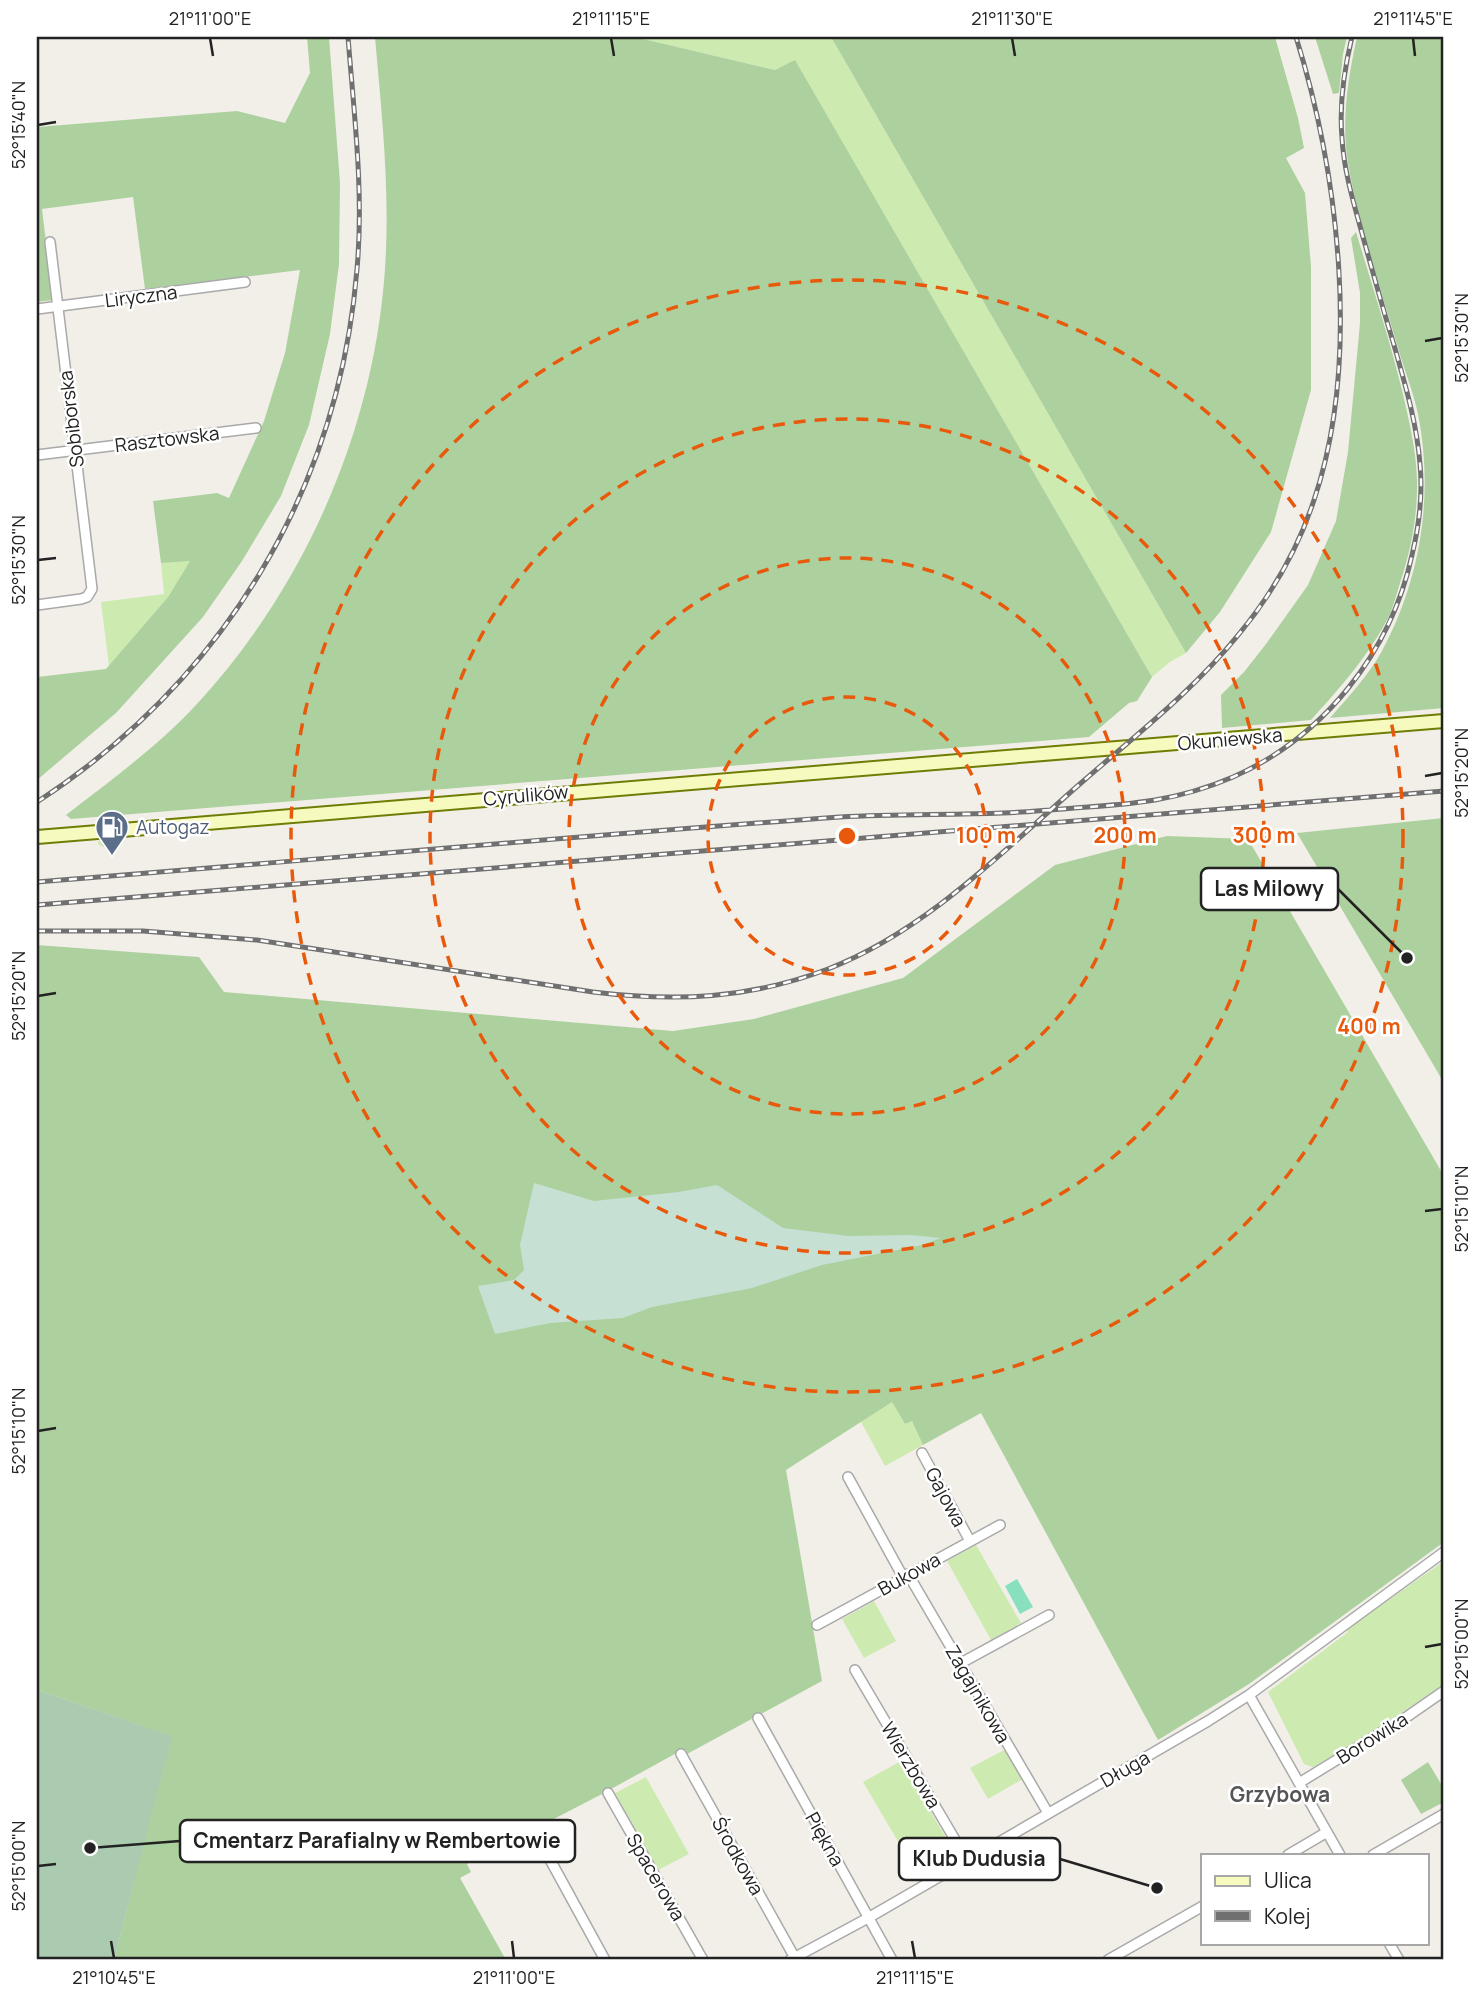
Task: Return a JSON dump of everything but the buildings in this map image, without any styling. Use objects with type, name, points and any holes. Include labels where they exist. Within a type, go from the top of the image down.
[{"type":"main road","name":"Okuniewska","points":[[1016,757],[1444,721]]},
{"type":"main road","name":"Cyrulików","points":[[37,836],[1016,757]]},
{"type":"street","name":"Sobiborska","points":[[37,605],[81,599],[89,594],[92,586],[50,242]]},
{"type":"street","name":"Liryczna","points":[[37,309],[245,282]]},
{"type":"street","name":"Rasztowska","points":[[37,456],[256,428]]},
{"type":"street","name":"Gajowa","points":[[922,1453],[970,1541]]},
{"type":"street","name":"Zagajnikowa","points":[[848,1477],[1048,1813]]},
{"type":"street","name":"Bukowa","points":[[817,1625],[1000,1524]]},
{"type":"street","name":"Długa","points":[[793,1959],[869,1918],[1208,1721],[1249,1695],[1444,1552]]},
{"type":"street","points":[[961,1663],[1049,1615]]},
{"type":"street","name":"Wierzbowa","points":[[855,1670],[967,1860]]},
{"type":"street","name":"Borowika","points":[[1299,1783],[1444,1691]]},
{"type":"street","points":[[1249,1695],[1339,1854]]},
{"type":"street","name":"Piękna","points":[[758,1718],[892,1960]]},
{"type":"street","name":"Środkowa","points":[[681,1754],[793,1959]]},
{"type":"street","name":"Spacerowa","points":[[608,1793],[703,1960]]},
{"type":"street","points":[[1375,1854],[1444,1814]]},
{"type":"street","points":[[1291,1854],[1327,1832]]},
{"type":"street","points":[[536,1834],[605,1960]]},
{"type":"street","points":[[1108,1960],[1201,1907]]},
{"type":"street","points":[[1390,1944],[1398,1960]]},
{"type":"green space","points":[[307,37],[329,37],[340,183],[339,264],[330,334],[309,425],[281,496],[242,561],[203,617],[116,713],[37,780],[37,677],[106,669],[168,597],[190,561],[161,563],[153,501],[217,493],[229,498],[264,421],[285,353],[300,270],[145,289],[133,197],[42,209],[53,300],[37,302],[37,127],[237,111],[285,123],[310,73]]},
{"type":"green space","points":[[375,37],[635,37],[775,70],[795,60],[1152,677],[1137,701],[1129,703],[1089,737],[71,819],[66,815],[166,735],[196,705],[236,657],[273,606],[304,551],[331,494],[353,435],[370,374],[381,312],[386,249],[386,196]]},
{"type":"green space","points":[[635,37],[831,37],[1186,653],[1152,677],[795,61],[775,70]]},
{"type":"green space","points":[[831,37],[1275,37],[1304,148],[1286,158],[1305,193],[1311,267],[1311,390],[1271,532],[1220,612],[1186,653]]},
{"type":"green space","points":[[1315,37],[1347,37],[1339,93],[1333,94]]},
{"type":"green space","points":[[1357,37],[1444,37],[1444,708],[1330,718],[1370,669],[1395,623],[1415,565],[1424,505],[1423,444],[1418,414],[1365,237],[1348,163],[1346,100]]},
{"type":"green space","points":[[1356,232],[1397,370],[1414,446],[1416,506],[1407,558],[1391,610],[1374,643],[1311,720],[1222,728],[1221,695],[1244,672],[1308,585],[1336,521],[1348,452],[1360,323],[1360,293],[1351,238]]},
{"type":"green space","points":[[191,560],[168,597],[109,666],[101,602],[164,594],[161,563]]},
{"type":"green space","points":[[1444,818],[1444,1083],[1297,833]]},
{"type":"green space","points":[[117,835],[120,839],[117,847],[103,847],[98,844],[102,837]]},
{"type":"green space","points":[[1167,836],[1248,839],[1444,1176],[1444,1542],[1249,1684],[1158,1740],[981,1413],[923,1445],[912,1421],[905,1424],[892,1402],[786,1470],[822,1681],[687,1754],[686,1750],[682,1750],[467,1864],[471,1872],[460,1878],[506,1960],[114,1960],[171,1736],[37,1690],[37,945],[199,957],[224,992],[673,1031],[754,1019],[903,978],[1055,865]]},
{"type":"green space","points":[[534,1183],[594,1201],[717,1185],[783,1228],[848,1236],[912,1235],[941,1238],[922,1245],[822,1265],[752,1288],[652,1307],[623,1318],[550,1323],[495,1334],[478,1286],[514,1280],[524,1270],[520,1245]]},
{"type":"green space","points":[[892,1401],[905,1424],[912,1420],[923,1445],[885,1466],[861,1422]]},
{"type":"green space","points":[[976,1545],[1021,1623],[991,1640],[947,1561]]},
{"type":"green space","points":[[1444,1561],[1444,1684],[1372,1733],[1313,1767],[1304,1764],[1268,1692],[1348,1632],[1347,1629]]},
{"type":"green space","points":[[1017,1579],[1033,1607],[1020,1614],[1005,1586]]},
{"type":"green space","points":[[874,1601],[896,1641],[864,1658],[842,1619]]},
{"type":"green space","points":[[37,1690],[172,1736],[114,1960],[37,1960]]},
{"type":"green space","points":[[1006,1749],[1023,1779],[988,1799],[970,1768]]},
{"type":"green space","points":[[901,1761],[953,1850],[951,1859],[919,1877],[863,1782]]},
{"type":"green space","points":[[1428,1762],[1444,1789],[1444,1802],[1421,1814],[1401,1780]]},
{"type":"green space","points":[[646,1777],[689,1854],[658,1870],[615,1793]]},
{"type":"railway","points":[[37,802],[103,753],[163,699],[215,638],[260,573],[297,503],[326,429],[346,350],[357,269],[359,182],[348,37]]},
{"type":"railway","points":[[37,931],[143,931],[257,940],[593,992],[683,997],[770,987],[828,969],[864,953],[931,911],[993,862],[1163,712],[1222,655],[1262,603],[1300,536],[1314,500],[1328,446],[1337,388],[1340,329],[1339,268],[1333,207],[1324,148],[1296,37]]},
{"type":"railway","points":[[37,882],[840,817],[1003,813],[1116,805],[1193,791],[1233,777],[1266,760],[1324,715],[1349,687],[1370,657],[1388,625],[1402,591],[1412,555],[1421,499],[1421,476],[1413,419],[1353,200],[1343,151],[1342,100],[1352,37]]},
{"type":"railway","points":[[37,905],[1444,791]]},
{"type":"place","name":"Autogaz","points":[[112,857]]},
{"type":"place","name":"Las Milowy","points":[[1407,958]]},
{"type":"place","name":"Cmentarz Parafialny w Rembertowie","points":[[90,1848]]},
{"type":"place","name":"Klub Dudusia","points":[[1157,1888]]},
{"type":"district","name":"Grzybowa","points":[[1280,1794]]}]
